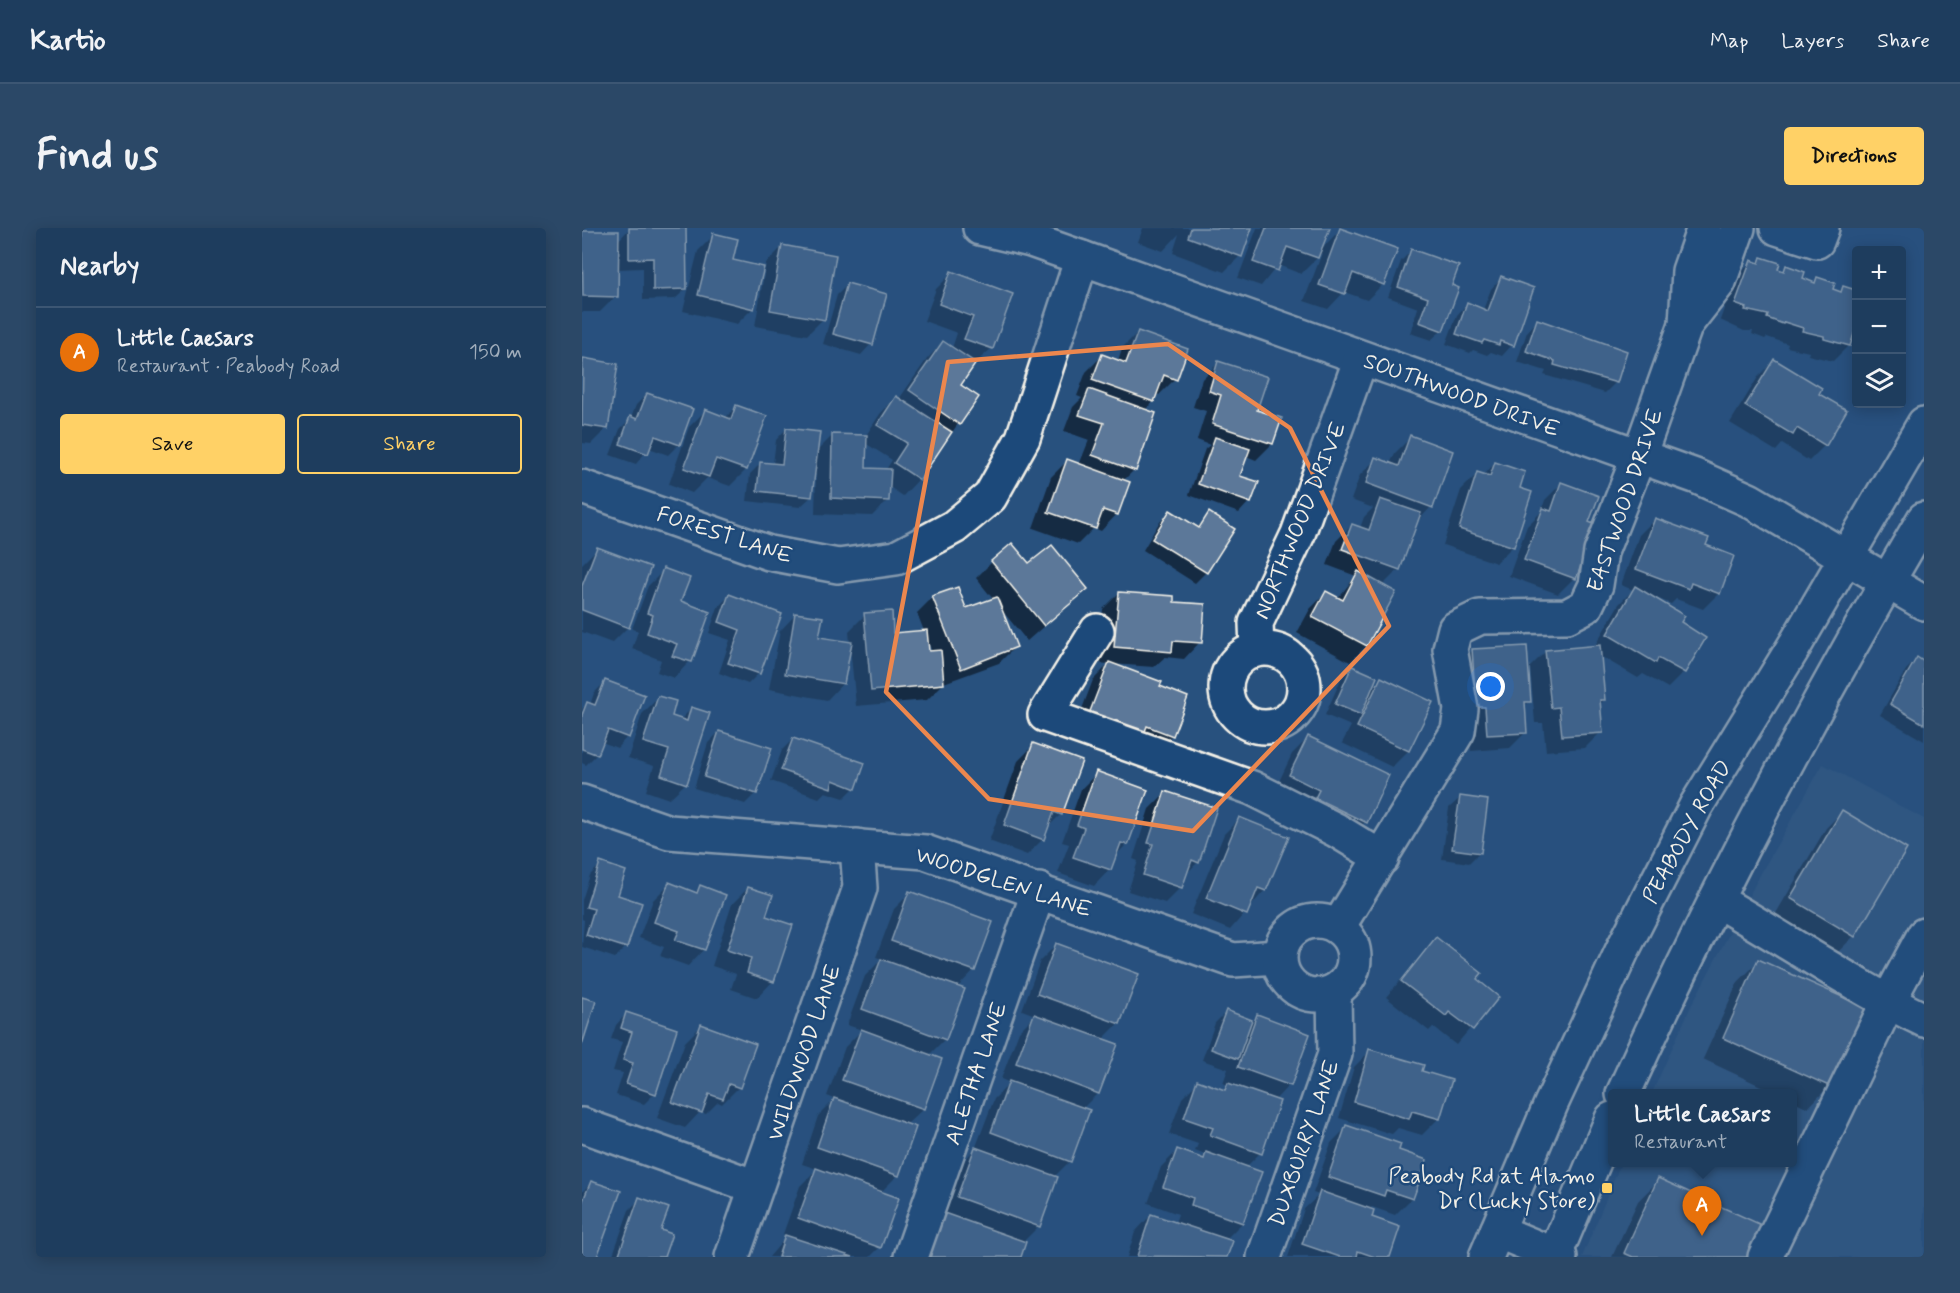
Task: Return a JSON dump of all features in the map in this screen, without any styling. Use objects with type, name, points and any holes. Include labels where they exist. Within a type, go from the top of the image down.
[{"type":"street","name":"SOUTHWOOD DRIVE","points":[[980,228],[1031,240],[1639,456],[1749,500],[1924,603]]},
{"type":"street","name":"EASTWOOD DRIVE","points":[[1338,927],[1458,731],[1461,709],[1450,649],[1455,629],[1480,617],[1567,616],[1586,606],[1596,585],[1600,552],[1639,456],[1686,324],[1689,271],[1704,228]]},
{"type":"street","name":"EASTWOOD DRIVE","points":[[1686,324],[1719,282],[1738,228]]},
{"type":"street","points":[[1777,228],[1818,241],[1822,228]]},
{"type":"street","name":"FOREST LANE","points":[[582,488],[769,553],[838,566],[896,558],[954,527],[990,497],[1023,438],[1082,258]]},
{"type":"street","name":"NORTHWOOD DRIVE","points":[[1257,649],[1256,622],[1298,534],[1361,358]]},
{"type":"street","name":"PEABODY ROAD","points":[[1492,1244],[1551,1104],[1623,949],[1696,806],[1924,424]]},
{"type":"street","points":[[1625,1089],[1674,982],[1799,736],[1924,519]]},
{"type":"street","points":[[1097,631],[1045,714],[1252,789],[1327,825],[1382,858]]},
{"type":"street","name":"WOODGLEN LANE","points":[[582,802],[669,832],[925,852],[1039,890],[1233,960],[1279,957]]},
{"type":"street","name":"WILDWOOD LANE","points":[[732,1257],[860,888],[857,846]]},
{"type":"street","name":"ALETHA LANE","points":[[911,1257],[1039,890]]},
{"type":"street","points":[[1716,900],[1888,1002],[1924,1020]]},
{"type":"street","points":[[1319,921],[1338,927],[1351,942],[1355,961],[1349,980],[1334,993],[1315,996],[1296,990],[1283,975],[1279,957],[1285,938],[1299,925],[1319,921]]},
{"type":"street","points":[[1766,1257],[1888,1002],[1924,935]]},
{"type":"street","name":"DUXBURRY LANE","points":[[1264,1257],[1335,1054],[1334,993]]},
{"type":"street","points":[[582,1125],[756,1187]]},
{"type":"street","points":[[1492,1244],[1556,1256],[1608,1129]]},
{"type":"highlighted area","points":[[1168,344],[1290,428],[1389,626],[1193,831],[989,799],[886,692],[948,362]]},
{"type":"shaded area","points":[[1823,764],[1924,819],[1924,1257],[1582,1257],[1619,1167],[1797,1167],[1797,1089],[1654,1089],[1691,1006],[1761,873]]},
{"type":"building","points":[[629,228],[686,228],[687,289],[653,290],[653,258],[629,259]]},
{"type":"building","points":[[1191,228],[1252,228],[1242,257],[1188,237]]},
{"type":"building","points":[[1266,228],[1330,228],[1318,258],[1287,247],[1278,271],[1253,262]]},
{"type":"building","points":[[1340,228],[1398,249],[1384,285],[1353,273],[1345,294],[1319,285]]},
{"type":"building","points":[[582,231],[619,231],[618,297],[583,296]]},
{"type":"building","points":[[713,233],[738,239],[733,260],[764,267],[754,309],[698,295]]},
{"type":"building","points":[[782,245],[836,255],[825,320],[770,310]]},
{"type":"building","points":[[1411,249],[1459,266],[1452,285],[1459,288],[1443,331],[1419,322],[1428,298],[1398,287]]},
{"type":"building","points":[[1761,257],[1780,263],[1778,269],[1784,271],[1786,265],[1805,272],[1803,278],[1815,283],[1817,277],[1835,283],[1833,289],[1841,292],[1843,286],[1852,289],[1850,346],[1802,331],[1803,328],[1784,322],[1783,324],[1767,318],[1768,315],[1745,310],[1746,308],[1735,304],[1751,260],[1759,263]]},
{"type":"building","points":[[951,271],[1013,294],[993,349],[964,339],[973,317],[939,304]]},
{"type":"building","points":[[1501,276],[1534,288],[1514,346],[1500,341],[1499,345],[1484,340],[1482,343],[1456,334],[1467,302],[1488,311]]},
{"type":"building","points":[[847,283],[887,294],[873,345],[833,334]]},
{"type":"building","points":[[1537,319],[1627,351],[1617,383],[1554,365],[1555,361],[1526,351]]},
{"type":"building","points":[[1138,331],[1188,349],[1177,380],[1164,375],[1154,402],[1092,380],[1102,354],[1126,363]]},
{"type":"building","points":[[943,341],[976,363],[961,385],[979,397],[960,425],[909,390]]},
{"type":"building","points":[[583,358],[618,364],[608,429],[582,425]]},
{"type":"building","points":[[1774,359],[1822,388],[1819,394],[1847,410],[1826,446],[1797,428],[1793,435],[1745,406]]},
{"type":"building","points":[[1218,361],[1268,377],[1257,410],[1282,418],[1273,444],[1212,424],[1221,395],[1209,391]]},
{"type":"building","points":[[1089,389],[1156,413],[1136,471],[1092,455],[1104,423],[1079,415]]},
{"type":"building","points":[[647,393],[693,409],[680,445],[655,436],[648,454],[620,444],[630,416],[637,419]]},
{"type":"building","points":[[896,396],[952,432],[920,480],[894,463],[907,443],[877,425]]},
{"type":"building","points":[[736,405],[767,416],[747,470],[716,459],[709,477],[684,468],[705,409],[731,419]]},
{"type":"building","points":[[786,428],[820,432],[812,497],[757,491],[760,462],[782,464]]},
{"type":"building","points":[[832,434],[867,435],[866,468],[891,469],[889,501],[831,498]]},
{"type":"building","points":[[1410,435],[1453,451],[1433,508],[1366,483],[1375,457],[1399,466]]},
{"type":"building","points":[[1215,437],[1250,449],[1240,476],[1259,482],[1251,503],[1198,484]]},
{"type":"building","points":[[1067,459],[1130,482],[1118,515],[1103,510],[1096,529],[1048,512]]},
{"type":"building","points":[[1495,462],[1525,472],[1520,488],[1532,492],[1514,547],[1459,529],[1477,472],[1490,476]]},
{"type":"building","points":[[1561,482],[1599,496],[1589,522],[1596,525],[1576,579],[1524,560],[1543,508],[1551,511]]},
{"type":"building","points":[[1380,499],[1421,513],[1400,570],[1342,549],[1352,524],[1369,530]]},
{"type":"building","points":[[1170,510],[1199,528],[1209,512],[1235,529],[1207,573],[1152,539]]},
{"type":"building","points":[[1655,518],[1709,538],[1706,545],[1734,556],[1720,594],[1691,583],[1689,589],[1636,569]]},
{"type":"building","points":[[1012,543],[1029,563],[1052,545],[1088,589],[1044,626],[991,561]]},
{"type":"building","points":[[597,547],[651,567],[629,628],[582,610],[582,586]]},
{"type":"building","points":[[663,568],[690,578],[681,601],[710,612],[692,662],[672,656],[677,644],[647,633],[653,615],[647,613]]},
{"type":"building","points":[[1358,571],[1396,592],[1367,646],[1312,617],[1326,591],[1343,600]]},
{"type":"building","points":[[1635,586],[1685,616],[1681,622],[1706,638],[1685,673],[1658,658],[1656,663],[1607,634]]},
{"type":"building","points":[[958,587],[966,608],[997,597],[1017,647],[961,669],[932,596]]},
{"type":"building","points":[[1119,592],[1174,596],[1174,602],[1205,604],[1202,643],[1173,641],[1172,652],[1114,647]]},
{"type":"building","points":[[729,594],[782,614],[760,674],[728,663],[740,630],[719,622]]},
{"type":"building","points":[[892,611],[893,633],[927,630],[929,651],[941,650],[944,684],[871,691],[864,613]]},
{"type":"building","points":[[795,613],[823,617],[819,637],[852,642],[844,684],[785,674]]},
{"type":"building","points":[[1600,645],[1605,700],[1600,700],[1603,733],[1562,736],[1559,707],[1551,708],[1545,650]]},
{"type":"building","points":[[1527,646],[1531,702],[1525,702],[1527,733],[1487,735],[1485,707],[1476,707],[1472,649]]},
{"type":"building","points":[[1917,657],[1924,662],[1924,724],[1890,704]]},
{"type":"building","points":[[1109,662],[1162,682],[1160,686],[1188,697],[1173,736],[1147,726],[1144,734],[1089,714]]},
{"type":"building","points":[[1352,666],[1377,677],[1361,715],[1335,704]]},
{"type":"building","points":[[1381,677],[1433,702],[1409,751],[1357,727]]},
{"type":"building","points":[[605,680],[645,695],[629,738],[608,730],[598,755],[582,749],[582,715],[587,702],[595,705]]},
{"type":"building","points":[[658,696],[676,701],[672,716],[687,721],[691,707],[710,713],[687,784],[661,775],[669,750],[643,742]]},
{"type":"building","points":[[719,731],[772,748],[757,794],[704,777]]},
{"type":"building","points":[[1308,736],[1389,775],[1367,823],[1315,798],[1319,790],[1289,775]]},
{"type":"building","points":[[793,738],[865,763],[856,789],[833,780],[831,788],[781,770]]},
{"type":"building","points":[[1033,743],[1082,761],[1062,815],[1054,812],[1044,840],[1004,825]]},
{"type":"building","points":[[1096,771],[1148,790],[1128,845],[1121,843],[1111,870],[1073,857],[1084,828],[1077,825]]},
{"type":"building","points":[[1165,791],[1217,808],[1199,863],[1192,860],[1182,888],[1143,875],[1153,844],[1148,843]]},
{"type":"building","points":[[1460,796],[1488,800],[1481,853],[1452,849]]},
{"type":"building","points":[[1842,810],[1907,849],[1855,937],[1790,898]]},
{"type":"building","points":[[1239,817],[1289,837],[1266,891],[1258,888],[1247,915],[1206,898]]},
{"type":"building","points":[[600,862],[626,871],[618,895],[642,903],[627,948],[586,935],[594,909],[586,907]]},
{"type":"building","points":[[669,882],[697,893],[700,885],[726,895],[705,950],[675,940],[679,931],[654,922]]},
{"type":"building","points":[[748,887],[773,895],[766,916],[793,925],[774,982],[747,973],[751,958],[727,950]]},
{"type":"building","points":[[909,891],[993,922],[975,971],[891,941]]},
{"type":"building","points":[[1436,937],[1482,973],[1477,979],[1499,997],[1473,1030],[1449,1012],[1446,1016],[1401,981]]},
{"type":"building","points":[[1056,943],[1139,974],[1120,1024],[1037,994]]},
{"type":"building","points":[[881,959],[965,989],[946,1040],[862,1009]]},
{"type":"building","points":[[1758,959],[1867,1008],[1831,1087],[1723,1038]]},
{"type":"building","points":[[582,997],[596,1001],[582,1045]]},
{"type":"building","points":[[1226,1010],[1252,1020],[1238,1059],[1211,1049]]},
{"type":"building","points":[[626,1012],[677,1029],[656,1094],[626,1084],[633,1063],[623,1060],[632,1032],[621,1028]]},
{"type":"building","points":[[1034,1014],[1118,1044],[1099,1094],[1016,1063]]},
{"type":"building","points":[[1257,1014],[1310,1034],[1291,1086],[1238,1067]]},
{"type":"building","points":[[701,1024],[756,1044],[740,1088],[729,1084],[723,1099],[709,1094],[702,1113],[672,1102]]},
{"type":"building","points":[[861,1029],[942,1059],[924,1109],[842,1080]]},
{"type":"building","points":[[1369,1049],[1424,1065],[1422,1071],[1452,1080],[1440,1119],[1412,1111],[1409,1119],[1354,1102]]},
{"type":"building","points":[[1197,1080],[1225,1090],[1228,1083],[1280,1101],[1262,1154],[1210,1135],[1213,1128],[1184,1118]]},
{"type":"building","points":[[1009,1081],[1090,1110],[1071,1162],[991,1132]]},
{"type":"building","points":[[834,1098],[916,1127],[899,1176],[817,1147]]},
{"type":"building","points":[[1346,1125],[1401,1144],[1399,1150],[1427,1160],[1413,1199],[1386,1190],[1384,1196],[1328,1177]]},
{"type":"building","points":[[975,1147],[1058,1177],[1040,1227],[957,1197]]},
{"type":"building","points":[[1177,1149],[1204,1159],[1206,1152],[1262,1172],[1243,1223],[1191,1205],[1193,1198],[1163,1187]]},
{"type":"building","points":[[816,1168],[899,1198],[881,1248],[798,1218]]},
{"type":"building","points":[[1658,1178],[1766,1227],[1752,1257],[1633,1257],[1624,1253]]},
{"type":"building","points":[[591,1181],[621,1191],[597,1257],[582,1257],[582,1203]]},
{"type":"building","points":[[1320,1191],[1374,1210],[1372,1217],[1400,1227],[1390,1257],[1375,1257],[1358,1251],[1357,1257],[1340,1257],[1302,1244]]},
{"type":"building","points":[[639,1197],[669,1208],[661,1230],[672,1234],[664,1257],[618,1257]]},
{"type":"building","points":[[944,1213],[1026,1242],[1021,1257],[929,1257]]},
{"type":"building","points":[[1151,1214],[1233,1241],[1227,1257],[1137,1256]]},
{"type":"building","points":[[785,1235],[853,1257],[778,1257]]},
{"type":"place","name":"Peabody Rd at Alamo Dr (Lucky Store)","points":[[1607,1188]]},
{"type":"place","name":"Little Caesars","points":[[1702,1236]]}]
